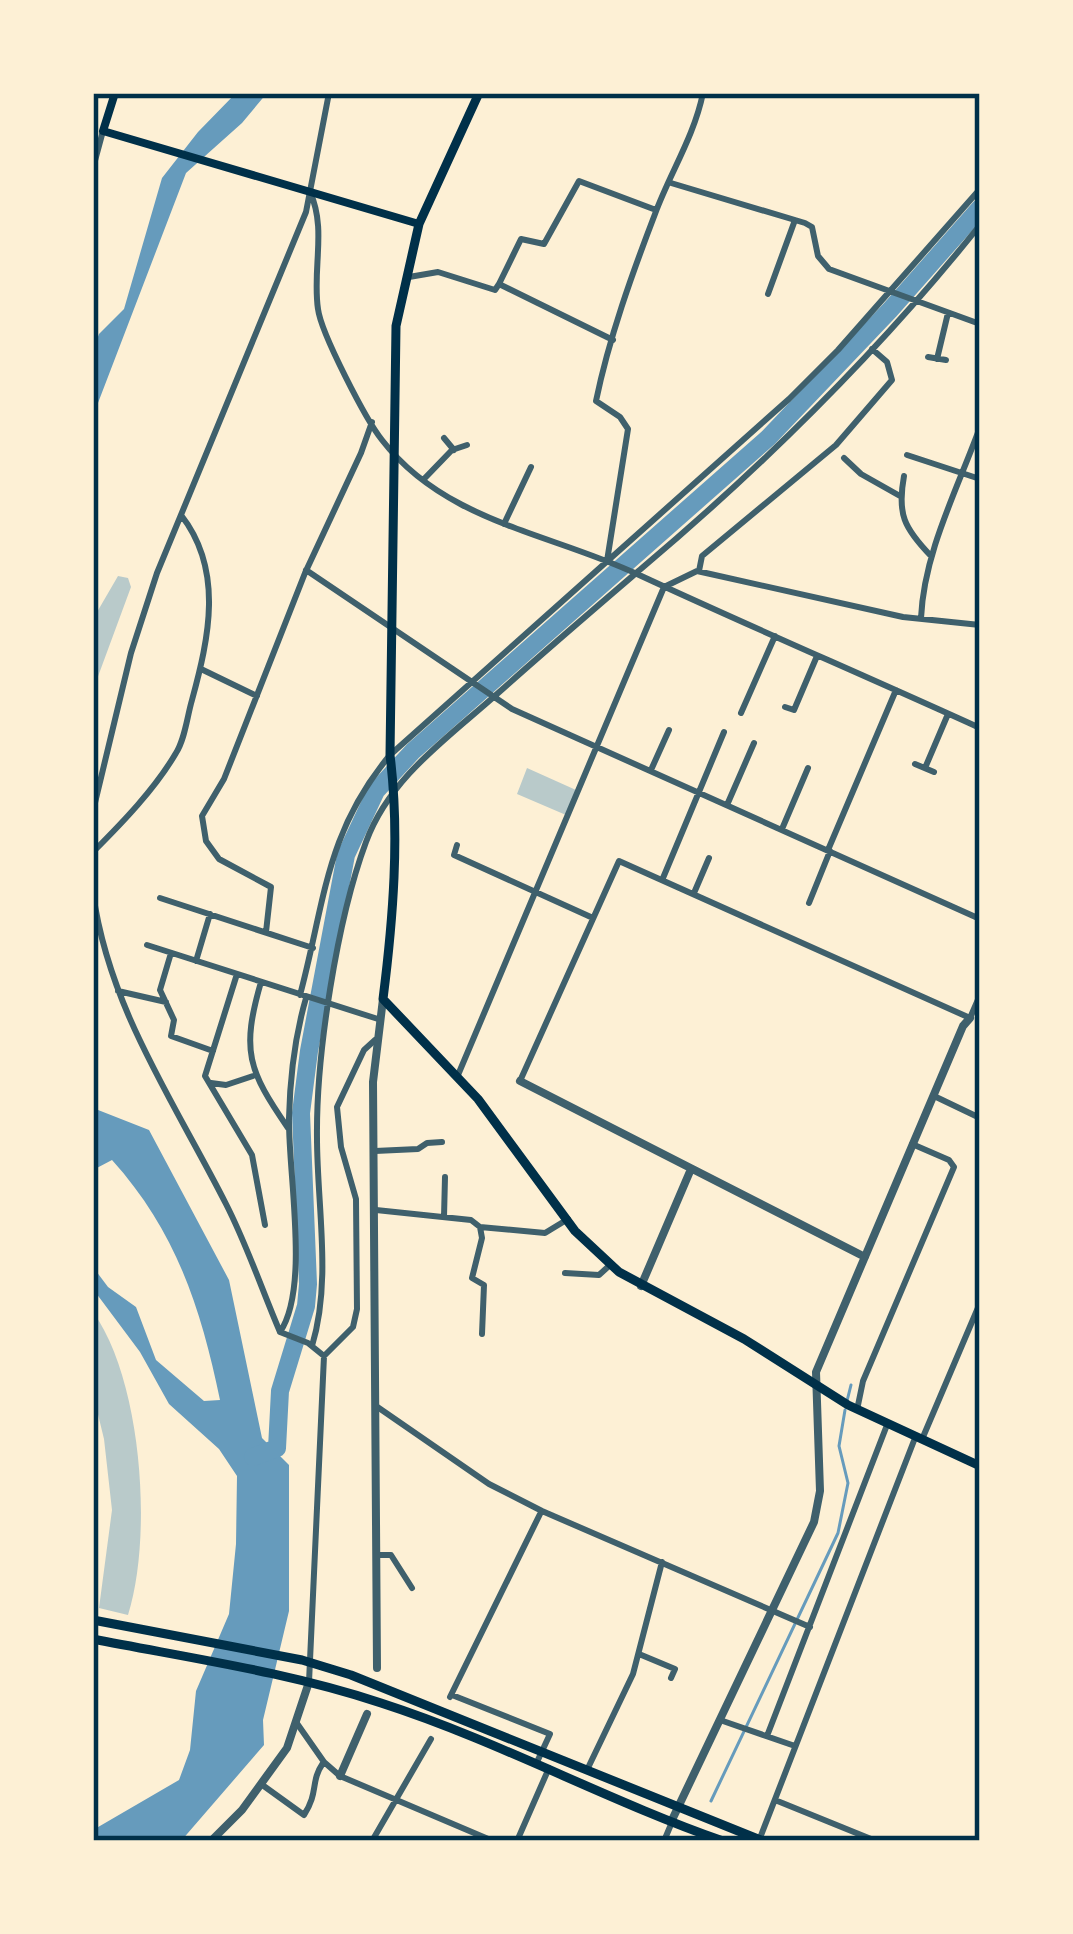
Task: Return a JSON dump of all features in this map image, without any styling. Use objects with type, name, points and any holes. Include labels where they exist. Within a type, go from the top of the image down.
[{"type":"main road","points":[[115,93],[106,132],[419,224]]},
{"type":"main road","points":[[478,93],[419,224],[396,326],[390,756],[394,792],[389,960],[382,999],[458,1075],[504,1129],[568,1220],[610,1264],[641,1286],[734,1333],[855,1409],[980,1466]]},
{"type":"main road","points":[[93,1620],[307,1662],[389,1688],[761,1840]]},
{"type":"main road","points":[[93,1639],[304,1681],[386,1704],[550,1766],[716,1840]]},
{"type":"street","points":[[93,811],[131,653],[181,515],[306,212],[329,93]]},
{"type":"street","points":[[607,561],[628,430],[620,417],[596,401],[603,363],[656,210],[694,129],[703,93]]},
{"type":"street","points":[[93,168],[106,132]]},
{"type":"street","points":[[404,277],[438,272],[495,290],[521,239],[544,244],[579,181],[656,210]]},
{"type":"street","points":[[671,182],[812,227],[818,256],[829,269],[980,324]]},
{"type":"street","points":[[282,1334],[293,1288],[290,1131],[294,1058],[325,876],[354,802],[390,756],[789,399],[980,189]]},
{"type":"street","points":[[310,192],[320,214],[316,275],[320,323],[393,452],[454,504],[636,573],[980,728]]},
{"type":"street","points":[[768,294],[796,220]]},
{"type":"street","points":[[310,1345],[318,1326],[322,1243],[316,1113],[329,1005],[357,868],[368,837],[394,792],[416,764],[804,420],[916,302],[980,225]]},
{"type":"street","points":[[776,272],[787,275]]},
{"type":"street","points":[[499,284],[613,340]]},
{"type":"street","points":[[937,358],[948,314]]},
{"type":"street","points":[[699,571],[703,556],[836,445],[892,380],[887,362],[872,349]]},
{"type":"street","points":[[266,932],[272,887],[219,859],[206,841],[202,816],[224,779],[306,570],[372,422]]},
{"type":"street","points":[[921,618],[922,589],[931,556],[980,427]]},
{"type":"street","points":[[444,438],[454,449]]},
{"type":"street","points":[[424,479],[454,449],[466,446]]},
{"type":"street","points":[[907,455],[980,479]]},
{"type":"street","points":[[844,458],[900,496]]},
{"type":"street","points":[[857,470],[863,462]]},
{"type":"street","points":[[504,524],[531,467]]},
{"type":"street","points":[[904,476],[899,510],[931,556]]},
{"type":"street","points":[[890,514],[899,510]]},
{"type":"street","points":[[93,852],[178,751],[206,647],[208,585],[200,539],[181,515]]},
{"type":"street","points":[[306,570],[492,697],[980,919]]},
{"type":"street","points":[[458,1075],[664,587],[699,571],[903,617],[980,625]]},
{"type":"street","points":[[741,713],[775,636]]},
{"type":"street","points":[[785,707],[794,710],[817,655]]},
{"type":"street","points":[[200,669],[256,696]]},
{"type":"street","points":[[808,903],[896,690]]},
{"type":"street","points":[[915,764],[929,770],[948,714]]},
{"type":"street","points":[[651,770],[669,730]]},
{"type":"street","points":[[663,878],[712,748],[724,732]]},
{"type":"street","points":[[728,805],[754,743]]},
{"type":"street","points":[[782,829],[808,768]]},
{"type":"street","points":[[457,845],[454,855],[593,918]]},
{"type":"street","points":[[694,893],[709,858]]},
{"type":"street","points":[[865,1257],[520,1081],[619,860],[970,1018]]},
{"type":"street","points":[[93,893],[118,991],[143,1052],[227,1206],[282,1334],[324,1356]]},
{"type":"street","points":[[160,898],[313,947]]},
{"type":"street","points":[[196,961],[210,914]]},
{"type":"street","points":[[147,945],[378,1019]]},
{"type":"street","points":[[171,953],[160,990],[174,1020],[171,1036],[213,1051]]},
{"type":"street","points":[[237,974],[205,1076],[252,1155],[265,1225]]},
{"type":"street","points":[[261,982],[250,1038],[250,1066],[290,1131]]},
{"type":"street","points":[[118,991],[166,1002]]},
{"type":"street","points":[[664,1841],[817,1508],[816,1372],[963,1025],[980,995]]},
{"type":"street","points":[[377,1668],[375,1151],[376,1040],[382,999]]},
{"type":"street","points":[[211,1841],[242,1810],[287,1748],[296,1721],[307,1662],[324,1356],[352,1327],[357,1309],[356,1199],[341,1147],[337,1107],[364,1050],[376,1040]]},
{"type":"street","points":[[211,1083],[255,1076]]},
{"type":"street","points":[[934,1096],[980,1118]]},
{"type":"street","points":[[375,1151],[417,1150],[427,1143],[442,1142]]},
{"type":"street","points":[[855,1409],[954,1167],[950,1160],[912,1144]]},
{"type":"street","points":[[417,1150],[418,1160]]},
{"type":"street","points":[[641,1286],[691,1169]]},
{"type":"street","points":[[445,1177],[445,1217]]},
{"type":"street","points":[[376,1210],[545,1233],[568,1220]]},
{"type":"street","points":[[480,1227],[482,1238],[472,1278],[484,1285],[482,1334]]},
{"type":"street","points":[[359,1250],[377,1234]]},
{"type":"street","points":[[565,1274],[599,1275],[610,1264]]},
{"type":"street","points":[[761,1840],[918,1440],[980,1303]]},
{"type":"street","points":[[376,1406],[489,1484],[542,1511],[810,1627]]},
{"type":"street","points":[[767,1736],[887,1425]]},
{"type":"street","points":[[537,1762],[550,1734],[451,1696],[542,1511]]},
{"type":"street","points":[[377,1555],[391,1555],[412,1588]]},
{"type":"street","points":[[587,1770],[640,1654],[662,1562]]},
{"type":"street","points":[[640,1654],[675,1669],[671,1678]]},
{"type":"street","points":[[340,1776],[368,1714]]},
{"type":"street","points":[[720,1720],[795,1746]]},
{"type":"street","points":[[296,1721],[324,1762],[340,1776],[493,1841]]},
{"type":"street","points":[[372,1841],[431,1738]]},
{"type":"street","points":[[261,1784],[304,1814],[316,1796],[316,1774],[324,1762]]},
{"type":"street","points":[[517,1841],[550,1766]]},
{"type":"street","points":[[775,1800],[876,1841]]},
{"type":"shaded area","points":[[118,576],[128,578],[131,587],[93,690],[93,619]]},
{"type":"shaded area","points":[[527,768],[576,790],[566,815],[517,794]]},
{"type":"shaded area","points":[[93,1312],[123,1377],[138,1459],[140,1544],[128,1615],[99,1608],[112,1510],[93,1394]]},
{"type":"water","points":[[236,93],[267,93],[242,123],[186,173],[93,416],[93,350],[99,334],[124,309],[162,178]]},
{"type":"water","points":[[93,1108],[149,1130],[229,1280],[262,1438],[289,1465],[289,1611],[263,1720],[264,1745],[181,1841],[93,1841],[93,1830],[179,1780],[190,1750],[196,1691],[229,1614],[237,1476],[219,1449],[169,1404],[140,1352],[93,1289],[93,1267],[108,1287],[136,1307],[156,1360],[204,1401],[220,1400],[194,1302],[169,1243],[112,1160],[93,1170]]},
{"type":"waterway","points":[[253,1457],[277,1448],[280,1391],[306,1306],[301,1113],[309,1051],[346,855],[376,791],[413,751],[768,438],[980,208]]},
{"type":"waterway","points":[[847,1401],[851,1385]]},
{"type":"waterway","points":[[711,1801],[838,1533],[848,1483],[839,1446],[845,1410]]}]
